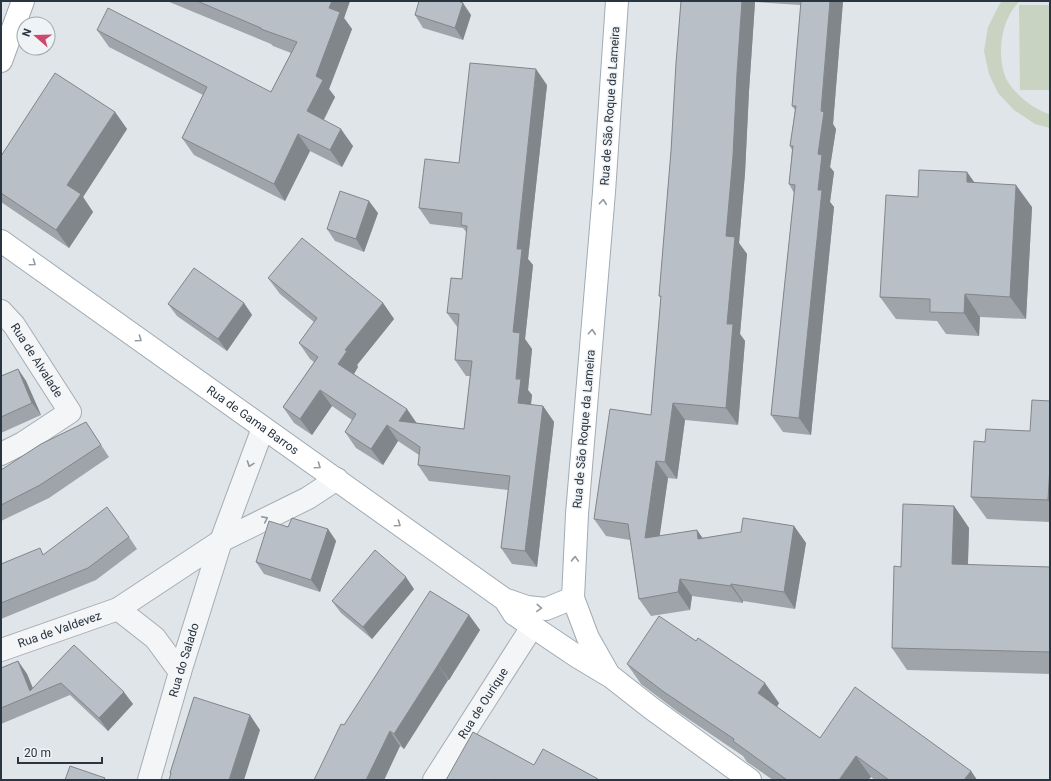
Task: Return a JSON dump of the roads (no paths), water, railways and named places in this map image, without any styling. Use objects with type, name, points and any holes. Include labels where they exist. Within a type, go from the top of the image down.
[{"type":"main road","points":[[1,61],[23,1]]},
{"type":"main road","name":"Rua de São Roque da Lameira","points":[[617,1],[604,192],[577,514],[573,598],[588,638],[609,675],[651,708],[750,780]]},
{"type":"main road","name":"Rua de Gama Barros","points":[[1,241],[504,598],[527,607],[546,608],[573,598]]},
{"type":"main road","name":"Rua de Gama Barros","points":[[504,598],[514,614],[578,657],[609,675]]},
{"type":"street","name":"Rua de Alvalade","points":[[1,311],[14,324],[70,412],[23,443],[1,454]]},
{"type":"street","name":"Rua do Salado","points":[[149,780],[180,672],[221,541],[264,428]]},
{"type":"street","points":[[221,541],[308,498],[336,479]]},
{"type":"street","name":"Rua de Valdevez","points":[[1,650],[118,609],[221,541]]},
{"type":"street","name":"Rua de Valdevez","points":[[118,609],[155,638],[180,672]]},
{"type":"street","name":"Rua de Ourique","points":[[434,780],[532,627]]}]
